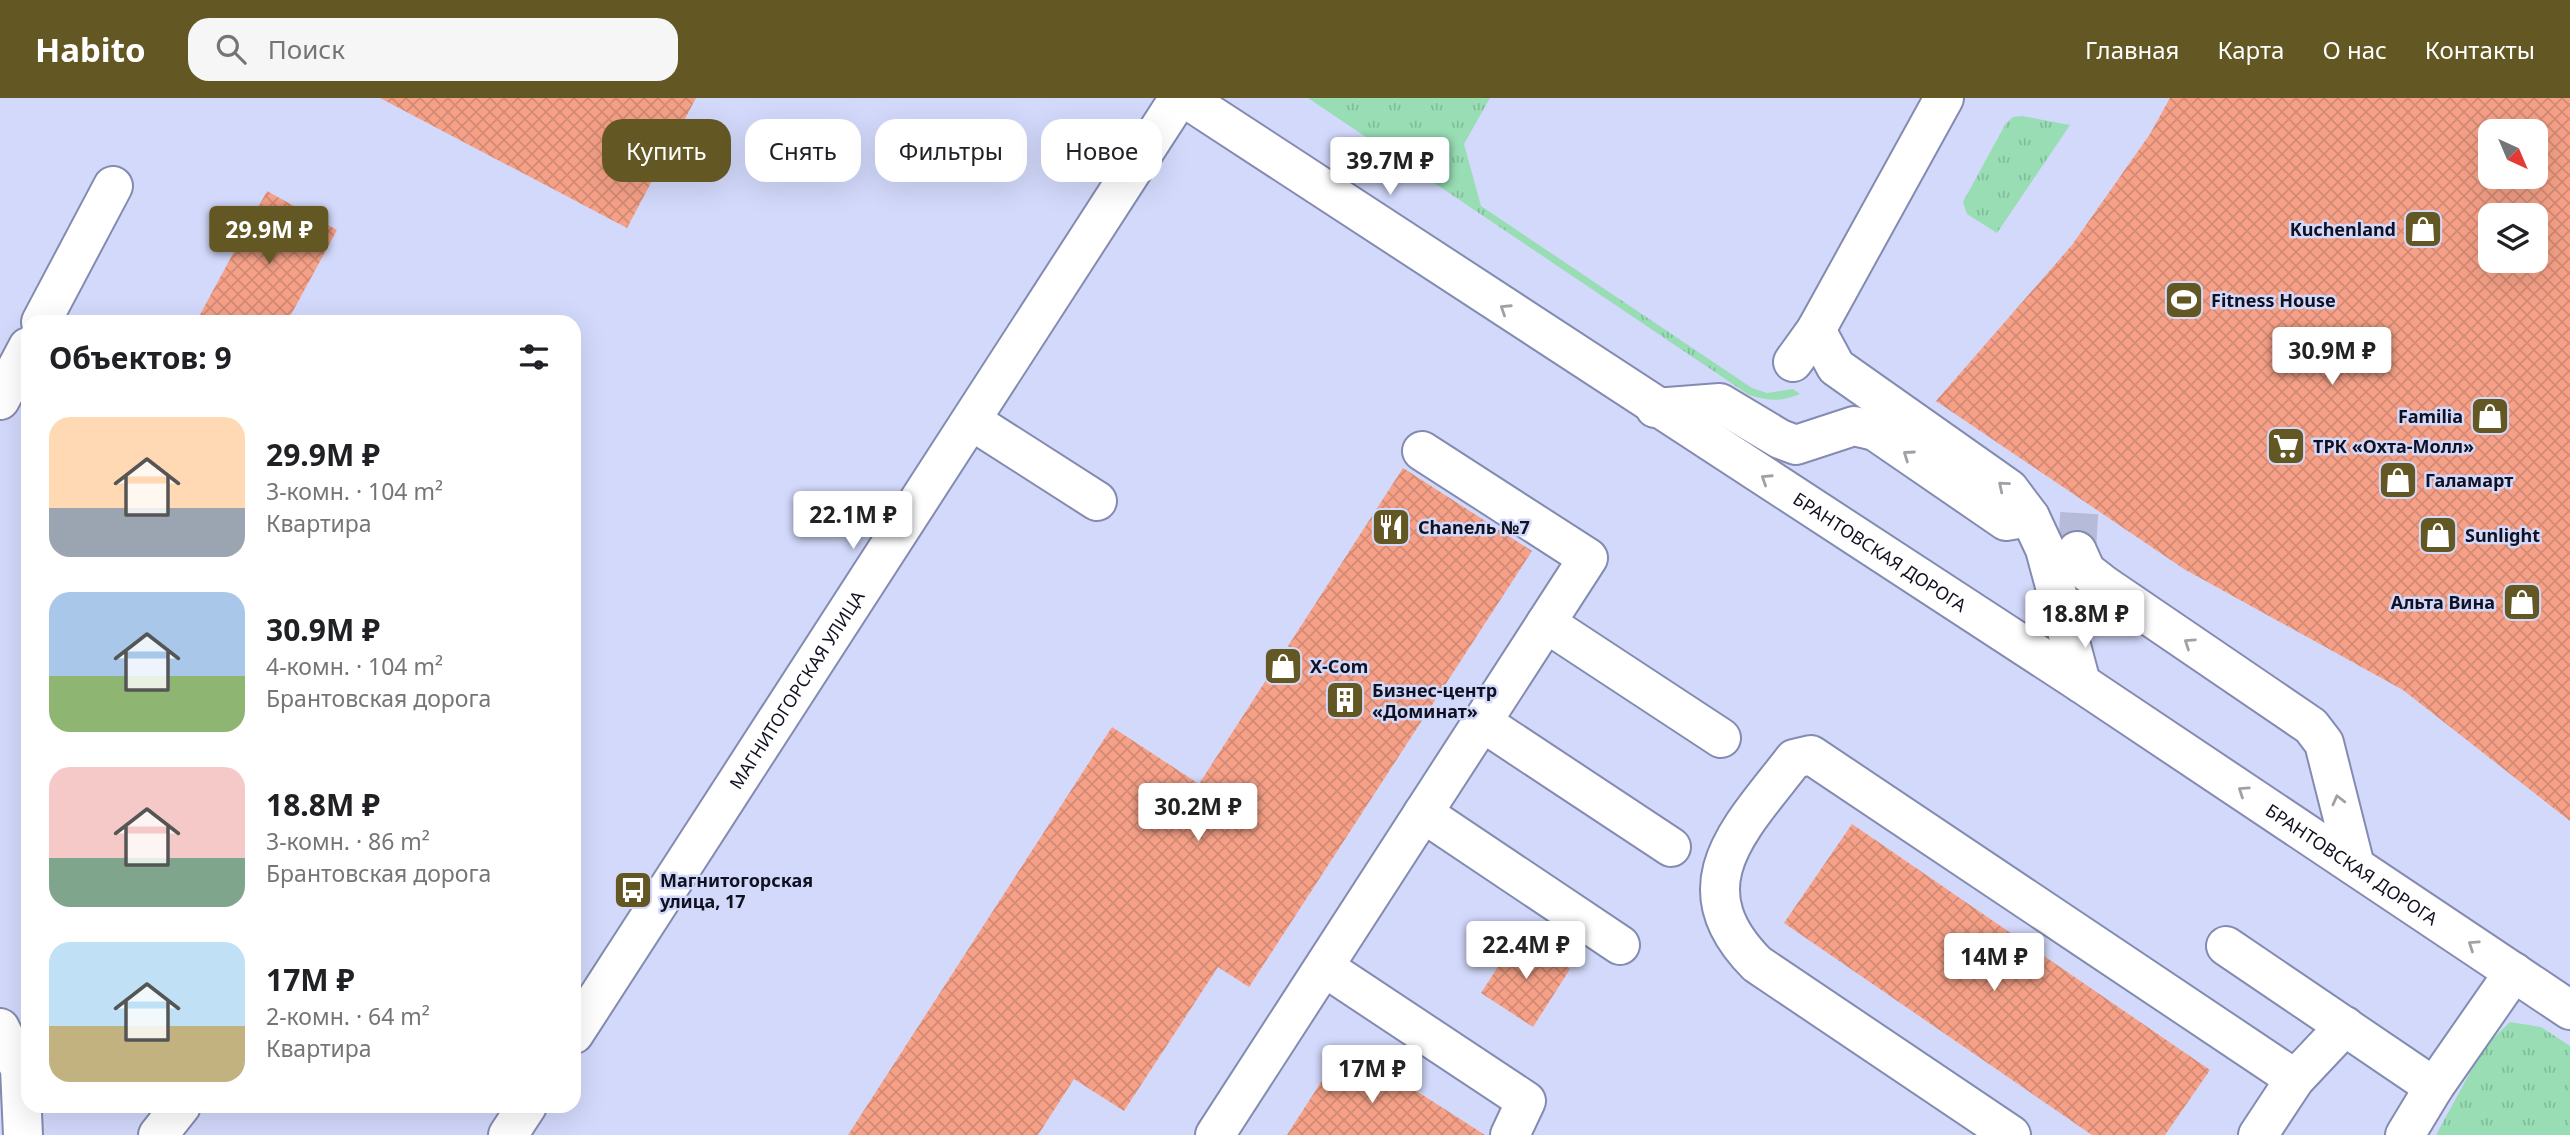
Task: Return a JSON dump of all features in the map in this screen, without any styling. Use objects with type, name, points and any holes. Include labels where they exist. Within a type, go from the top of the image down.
[{"type":"street","name":"МАГНИТОГОРСКАЯ УЛИЦА","points":[[581,1023],[1179,98]]},
{"type":"street","name":"БРАНТОВСКАЯ ДОРОГА","points":[[1185,98],[1655,408],[2081,683],[2570,1010]]},
{"type":"street","points":[[1793,362],[1816,330],[1944,98]]},
{"type":"street","points":[[45,315],[113,186]]},
{"type":"street","points":[[1816,330],[1836,368],[2009,489],[2030,517],[2045,549],[2081,683]]},
{"type":"street","points":[[0,400],[21,360]]},
{"type":"street","points":[[1655,408],[1720,403],[1780,439],[1796,445],[1854,426],[1875,431],[1995,514],[2006,520],[2030,517]]},
{"type":"street","points":[[972,421],[1097,501]]},
{"type":"street","points":[[1215,1135],[1588,558],[1422,451]]},
{"type":"street","points":[[2077,551],[2086,571],[2104,585],[2311,726],[2324,743],[2355,866]]},
{"type":"street","points":[[1546,623],[1721,738]]},
{"type":"street","points":[[1482,722],[1671,847]]},
{"type":"street","points":[[2011,1135],[1758,964],[1737,944],[1725,925],[1720,884],[1724,861],[1735,836],[1794,758],[1811,755],[2295,1079]]},
{"type":"street","points":[[1423,813],[1620,945]]},
{"type":"street","points":[[2226,946],[2434,1087]]},
{"type":"street","points":[[1324,967],[1526,1101],[1510,1135]]},
{"type":"street","points":[[2405,1135],[2434,1087],[2514,972]]},
{"type":"street","points":[[2258,1135],[2295,1079],[2345,1026]]},
{"type":"street","points":[[0,1028],[23,1135]]},
{"type":"street","points":[[158,1135],[175,1113]]},
{"type":"street","points":[[508,1135],[522,1113]]},
{"type":"green space","points":[[1308,98],[1490,98],[1464,144],[1481,206],[1752,388],[1767,393],[1793,389],[1800,394],[1775,400],[1749,395]]},
{"type":"green space","points":[[2022,116],[2070,125],[1997,233],[1967,214],[1963,202],[2006,123],[2013,117]]},
{"type":"green space","points":[[2510,1022],[2541,1027],[2570,1046],[2570,1135],[2436,1135],[2484,1047]]},
{"type":"building","points":[[380,98],[696,98],[685,119],[602,119],[602,182],[651,182],[627,228]]},
{"type":"building","name":"ТРК «Охта-Молл»","points":[[2170,98],[2570,98],[2570,821],[2403,690],[2184,569],[1936,401],[2072,245],[2150,134]]},
{"type":"building","points":[[267,191],[337,230],[291,315],[200,315]]},
{"type":"building","points":[[1403,468],[1532,551],[1249,987],[1218,967],[1124,1111],[1074,1079],[1038,1135],[848,1135],[1112,727],[1199,784]]},
{"type":"building","points":[[1852,824],[2210,1070],[2165,1135],[2092,1135],[1784,923]]},
{"type":"building","points":[[1518,936],[1570,969],[1533,1027],[1481,993]]},
{"type":"building","points":[[1345,1045],[1418,1092],[1485,1135],[1287,1135]]},
{"type":"tunnel","points":[[2077,551],[2080,499]]},
{"type":"place","name":"Kuchenland","points":[[2423,229]]},
{"type":"place","name":"Fitness House","points":[[2184,300]]},
{"type":"place","name":"Familia","points":[[2490,416]]},
{"type":"place","name":"ТРК «Охта-Молл»","points":[[2286,446]]},
{"type":"place","name":"Галамарт","points":[[2398,480]]},
{"type":"place","name":"Chaneль №7","points":[[1391,527]]},
{"type":"place","name":"Sunlight","points":[[2438,535]]},
{"type":"place","name":"Альта Вина","points":[[2522,602]]},
{"type":"place","name":"X-Com","points":[[1283,666]]},
{"type":"place","name":"Бизнес-центр «Доминат»","points":[[1345,700]]},
{"type":"place","name":"Магнитогорская улица, 17","points":[[633,890]]}]
